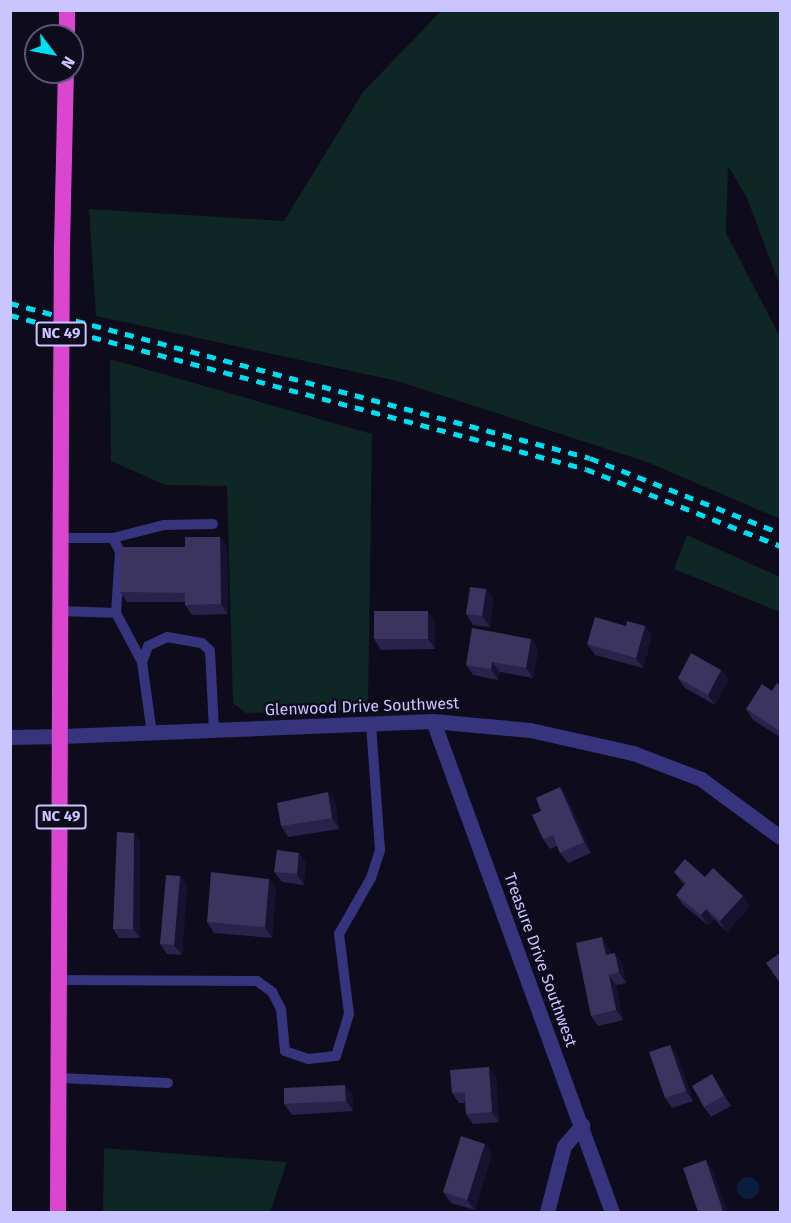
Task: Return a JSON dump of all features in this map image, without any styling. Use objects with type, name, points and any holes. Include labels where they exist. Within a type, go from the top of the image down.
[{"type":"highway","name":"NC 49","points":[[58,1212],[62,736],[62,246],[66,84]]},
{"type":"street","name":"Glenwood Drive Southwest","points":[[10,737],[152,734],[433,721],[530,730],[633,753],[701,779],[780,837]]},
{"type":"street","name":"Treasure Drive Southwest","points":[[433,721],[612,1212]]},
{"type":"street","points":[[546,1212],[564,1146],[582,1125]]},
{"type":"lane","points":[[61,538],[113,538],[164,525],[213,524]]},
{"type":"lane","points":[[113,538],[120,552],[116,613],[142,662],[152,734]]},
{"type":"lane","points":[[61,611],[116,613]]},
{"type":"lane","points":[[142,662],[148,646],[166,637],[206,646],[213,660],[214,731]]},
{"type":"lane","points":[[60,980],[257,981],[272,992],[281,1009],[285,1051],[308,1059],[336,1056],[349,1014],[339,934],[371,878],[380,850],[370,723]]},
{"type":"lane","points":[[59,1078],[168,1083]]},
{"type":"green space","points":[[442,10],[780,11],[780,286],[747,198],[728,166],[726,233],[780,337],[780,519],[647,462],[397,381],[96,316],[89,209],[284,221],[363,92]]},
{"type":"green space","points":[[110,359],[372,434],[368,710],[246,713],[233,703],[227,486],[165,485],[111,461]]},
{"type":"green space","points":[[687,535],[780,577],[780,612],[674,569]]},
{"type":"green space","points":[[104,1148],[287,1162],[270,1212],[103,1212]]},
{"type":"water","points":[[748,1177],[758,1184],[759,1188],[752,1198],[748,1199],[738,1192],[737,1188],[744,1178]]},
{"type":"building","points":[[185,537],[220,537],[221,604],[185,605],[185,593],[120,592],[120,547],[185,547]]},
{"type":"building","points":[[470,587],[486,589],[482,616],[466,614]]},
{"type":"building","points":[[374,611],[428,611],[428,639],[374,639]]},
{"type":"building","points":[[595,617],[626,626],[627,621],[645,626],[636,658],[587,644]]},
{"type":"building","points":[[472,628],[531,639],[526,668],[492,662],[491,669],[466,665]]},
{"type":"building","points":[[691,653],[721,670],[708,695],[678,678]]},
{"type":"building","points":[[777,683],[780,685],[780,731],[746,709],[762,684],[772,691]]},
{"type":"building","points":[[560,787],[584,842],[560,853],[553,835],[543,839],[532,815],[541,811],[536,798]]},
{"type":"building","points":[[328,792],[332,818],[281,826],[277,803]]},
{"type":"building","points":[[117,832],[134,833],[133,929],[113,929]]},
{"type":"building","points":[[277,850],[299,853],[297,874],[274,872]]},
{"type":"building","points":[[685,859],[705,877],[713,868],[743,896],[720,921],[706,909],[701,915],[676,895],[686,883],[674,872]]},
{"type":"building","points":[[211,872],[269,879],[265,927],[207,922]]},
{"type":"building","points":[[166,875],[180,876],[174,945],[160,944]]},
{"type":"building","points":[[602,937],[606,955],[615,953],[619,972],[609,975],[616,1010],[591,1016],[576,943]]},
{"type":"building","points":[[780,953],[780,983],[766,963]]},
{"type":"building","points":[[670,1045],[686,1091],[665,1098],[649,1052]]},
{"type":"building","points":[[489,1067],[492,1112],[466,1114],[465,1092],[452,1093],[450,1070]]},
{"type":"building","points":[[712,1074],[724,1096],[704,1107],[692,1086]]},
{"type":"building","points":[[345,1085],[346,1101],[284,1104],[284,1088]]},
{"type":"building","points":[[461,1136],[485,1144],[467,1200],[443,1192]]},
{"type":"building","points":[[706,1160],[723,1211],[698,1212],[683,1168]]},
{"type":"railway","points":[[10,303],[590,458],[780,533]]},
{"type":"railway","points":[[10,315],[586,469],[780,546]]}]
